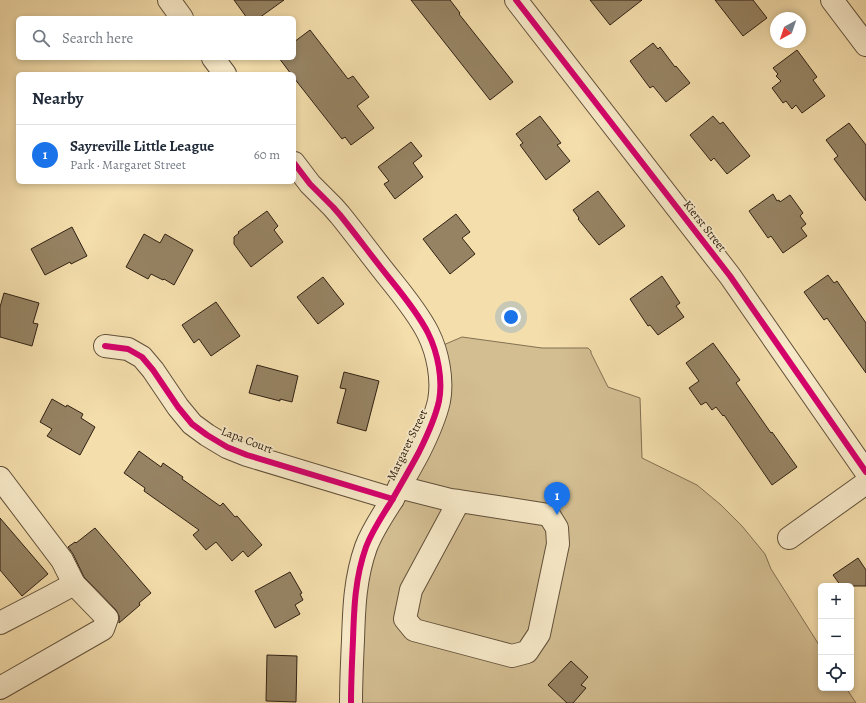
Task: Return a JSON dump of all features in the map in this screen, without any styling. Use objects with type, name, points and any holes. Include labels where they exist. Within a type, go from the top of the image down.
[{"type":"street","points":[[169,0],[181,16]]},
{"type":"street","name":"Kierst Street","points":[[516,0],[718,260],[866,472]]},
{"type":"street","points":[[832,0],[866,45]]},
{"type":"street","points":[[215,60],[224,72]]},
{"type":"street","name":"Margaret Street","points":[[296,166],[310,184],[337,211],[402,294],[420,320],[428,333],[434,349],[440,381],[439,400],[435,416],[419,451],[366,546],[360,565],[354,611],[350,703]]},
{"type":"street","name":"Lapa Court","points":[[105,346],[128,349],[142,357],[192,424],[227,447],[247,454],[396,493],[459,501],[549,515],[558,528],[558,544],[539,634],[527,652],[512,656],[414,630],[405,619],[411,590],[459,501]]},
{"type":"street","points":[[0,688],[103,629],[107,618],[74,584],[62,560],[1,483]]},
{"type":"street","points":[[789,538],[866,483]]},
{"type":"street","points":[[0,623],[74,584]]},
{"type":"shaded area","points":[[462,337],[542,348],[588,348],[591,351],[608,387],[640,398],[642,458],[697,485],[721,505],[742,526],[765,554],[771,569],[818,643],[818,691],[848,691],[856,703],[351,703],[356,590],[428,431],[434,349]]},
{"type":"building","points":[[234,0],[284,0],[262,16],[246,16]]},
{"type":"building","points":[[411,0],[450,0],[460,13],[459,14],[513,82],[490,100]]},
{"type":"building","points":[[590,0],[642,0],[610,25]]},
{"type":"building","points":[[715,0],[753,0],[767,18],[743,36]]},
{"type":"building","points":[[310,30],[348,79],[353,76],[369,97],[357,106],[374,128],[351,145],[345,137],[342,139],[296,81],[296,72],[290,72],[280,60],[296,60],[296,40]]},
{"type":"building","points":[[653,43],[658,49],[660,47],[675,67],[676,66],[690,83],[666,102],[653,86],[650,88],[630,61]]},
{"type":"building","points":[[797,50],[817,77],[813,80],[825,96],[802,113],[796,105],[792,109],[786,101],[783,103],[772,88],[781,81],[776,76],[778,74],[773,68]]},
{"type":"building","points":[[540,116],[561,143],[557,145],[570,161],[546,180],[520,145],[523,143],[516,134]]},
{"type":"building","points":[[713,116],[720,124],[723,122],[750,156],[727,174],[714,158],[711,161],[690,135]]},
{"type":"building","points":[[849,123],[866,145],[866,201],[834,159],[838,156],[826,140]]},
{"type":"building","points":[[411,142],[422,156],[413,163],[423,177],[395,199],[384,184],[389,181],[378,167]]},
{"type":"building","points":[[598,191],[625,226],[599,245],[578,219],[579,218],[573,210]]},
{"type":"building","points":[[773,194],[777,201],[779,200],[780,202],[790,195],[803,213],[800,216],[806,224],[801,228],[807,236],[783,253],[771,236],[768,238],[749,211]]},
{"type":"building","points":[[267,211],[278,226],[274,230],[283,242],[251,267],[234,244],[234,237],[239,233],[238,232]]},
{"type":"building","points":[[456,214],[470,232],[462,238],[475,254],[450,274],[423,239]]},
{"type":"building","points":[[72,227],[87,256],[71,264],[70,262],[45,275],[31,249]]},
{"type":"building","points":[[144,234],[160,243],[165,234],[193,250],[174,285],[151,274],[148,279],[126,267]]},
{"type":"building","points":[[828,275],[834,283],[837,281],[866,323],[866,373],[827,318],[824,320],[804,292]]},
{"type":"building","points":[[662,276],[680,303],[676,306],[684,317],[658,335],[650,325],[648,326],[630,299]]},
{"type":"building","points":[[323,277],[344,304],[318,324],[297,297]]},
{"type":"building","points":[[4,293],[39,303],[33,323],[38,324],[32,346],[0,337],[0,307]]},
{"type":"building","points":[[216,302],[240,336],[211,356],[199,339],[194,343],[182,325]]},
{"type":"building","points":[[713,343],[740,380],[736,383],[797,467],[772,485],[724,415],[723,416],[716,407],[712,410],[706,402],[701,405],[689,388],[699,381],[686,363]]},
{"type":"building","points":[[257,365],[298,376],[292,402],[280,399],[280,401],[249,393]]},
{"type":"building","points":[[344,372],[379,381],[366,431],[337,423],[346,389],[340,388]]},
{"type":"building","points":[[52,399],[83,414],[81,418],[95,427],[80,455],[47,436],[52,429],[40,422]]},
{"type":"building","points":[[139,451],[161,467],[163,463],[183,477],[182,479],[220,506],[223,503],[235,517],[237,516],[262,545],[248,557],[243,551],[232,561],[216,542],[206,550],[193,535],[199,530],[144,491],[145,488],[124,473]]},
{"type":"building","points":[[0,518],[48,574],[22,596],[0,570]]},
{"type":"building","points":[[95,528],[151,593],[139,603],[140,605],[119,623],[119,616],[116,610],[84,577],[68,547],[75,542],[76,543]]},
{"type":"building","points":[[858,558],[866,570],[866,586],[854,586],[854,583],[839,583],[833,575]]},
{"type":"building","points":[[290,572],[302,593],[300,594],[303,600],[295,605],[300,614],[275,628],[255,591]]},
{"type":"building","points":[[267,655],[297,656],[296,702],[266,701]]},
{"type":"building","points":[[571,661],[588,677],[581,685],[586,688],[573,703],[567,703],[548,685]]},
{"type":"cycle path","points":[[516,0],[730,276],[866,472]]},
{"type":"cycle path","points":[[296,166],[310,184],[340,215],[415,312],[432,341],[440,376],[439,401],[430,427],[412,465],[371,535],[359,570],[355,605],[351,703]]},
{"type":"cycle path","points":[[105,346],[128,349],[142,357],[192,424],[227,447],[247,455],[393,499]]},
{"type":"place","name":"Sayreville Little League","points":[[557,515]]}]
